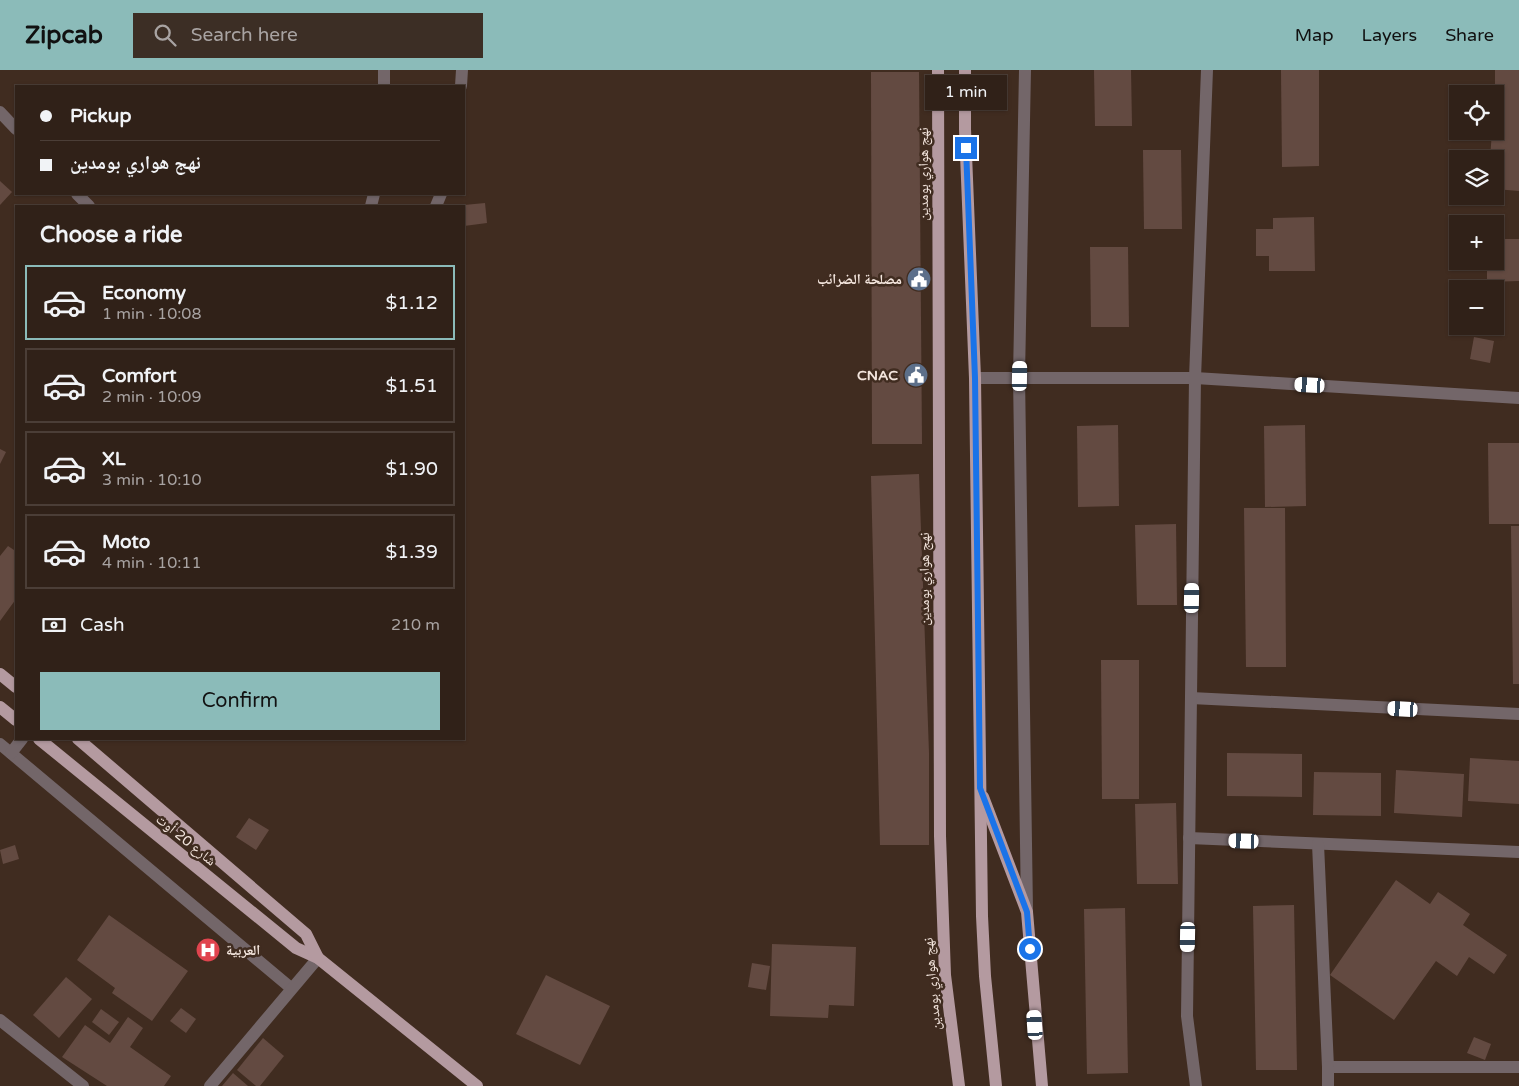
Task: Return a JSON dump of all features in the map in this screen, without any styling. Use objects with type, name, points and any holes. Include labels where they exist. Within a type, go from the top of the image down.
[{"type":"main road","name":"نهج هواري بومدين","points":[[938,70],[940,836],[945,976],[959,1086]]},
{"type":"main road","points":[[965,70],[965,128],[975,378],[980,788],[985,976],[996,1086]]},
{"type":"main road","points":[[0,674],[15,686]]},
{"type":"main road","points":[[0,707],[15,719]]},
{"type":"main road","name":"شارع 20 أوت","points":[[40,740],[296,948],[318,958],[477,1086]]},
{"type":"main road","name":"شارع 20 أوت","points":[[79,740],[306,934],[318,958]]},
{"type":"main road","points":[[980,788],[1027,912],[1042,1086]]},
{"type":"street","points":[[384,70],[384,85]]},
{"type":"street","points":[[462,70],[462,85]]},
{"type":"street","points":[[1025,70],[1020,376],[1027,912]]},
{"type":"street","points":[[1196,1086],[1188,1016],[1189,838],[1195,378],[1207,70]]},
{"type":"street","points":[[0,112],[15,128]]},
{"type":"street","points":[[78,195],[88,205]]},
{"type":"street","points":[[975,378],[1020,376],[1195,378],[1519,398]]},
{"type":"street","points":[[1191,698],[1519,714]]},
{"type":"street","points":[[11,753],[21,740]]},
{"type":"street","points":[[0,744],[291,988]]},
{"type":"street","points":[[1189,838],[1519,852]]},
{"type":"street","points":[[1318,844],[1328,1086]]},
{"type":"street","points":[[210,1086],[318,958]]},
{"type":"street","points":[[0,1020],[83,1086]]},
{"type":"street","points":[[1328,1067],[1519,1068]]},
{"type":"building","points":[[1094,70],[1131,70],[1132,126],[1095,126]]},
{"type":"building","points":[[1281,70],[1319,70],[1319,166],[1282,167]]},
{"type":"building","points":[[1495,70],[1519,70],[1519,191],[1504,190],[1504,150],[1491,150],[1491,140],[1504,140],[1504,85],[1495,85]]},
{"type":"building","points":[[871,72],[919,72],[922,444],[872,444]]},
{"type":"building","points":[[1143,150],[1181,150],[1182,229],[1144,229]]},
{"type":"building","points":[[0,181],[12,192],[0,205]]},
{"type":"building","points":[[485,203],[487,223],[465,226],[464,205]]},
{"type":"building","points":[[1314,217],[1315,271],[1269,271],[1269,256],[1256,256],[1256,229],[1273,229],[1273,218]]},
{"type":"building","points":[[1504,239],[1519,239],[1519,281],[1487,280],[1487,270],[1504,270]]},
{"type":"building","points":[[1090,247],[1128,247],[1129,327],[1091,327]]},
{"type":"building","points":[[1474,337],[1494,341],[1490,363],[1470,359]]},
{"type":"building","points":[[1118,425],[1119,506],[1078,507],[1077,426]]},
{"type":"building","points":[[1305,425],[1306,506],[1265,507],[1264,426]]},
{"type":"building","points":[[1488,443],[1519,443],[1519,524],[1489,524]]},
{"type":"building","points":[[0,449],[6,452],[0,464]]},
{"type":"building","points":[[919,474],[929,753],[929,845],[880,845],[871,476]]},
{"type":"building","points":[[1244,508],[1285,508],[1286,667],[1246,667]]},
{"type":"building","points":[[1176,524],[1177,605],[1137,605],[1135,525]]},
{"type":"building","points":[[1511,526],[1519,526],[1519,684],[1513,684]]},
{"type":"building","points":[[8,546],[14,550],[15,548],[15,600],[0,621],[0,556]]},
{"type":"building","points":[[1101,660],[1139,660],[1139,799],[1102,799]]},
{"type":"building","points":[[1227,753],[1302,754],[1302,797],[1227,796]]},
{"type":"building","points":[[1470,758],[1519,761],[1519,804],[1468,801]]},
{"type":"building","points":[[1396,770],[1464,774],[1462,817],[1394,813]]},
{"type":"building","points":[[1314,772],[1381,773],[1381,816],[1313,815]]},
{"type":"building","points":[[1176,803],[1178,884],[1137,884],[1135,804]]},
{"type":"building","points":[[249,818],[269,830],[256,850],[236,837]]},
{"type":"building","points":[[15,845],[19,859],[3,864],[0,850]]},
{"type":"building","points":[[1396,880],[1430,904],[1438,892],[1470,914],[1463,925],[1507,955],[1494,974],[1469,957],[1457,976],[1436,961],[1394,1020],[1330,975]]},
{"type":"building","points":[[1294,905],[1297,1070],[1256,1070],[1253,906]]},
{"type":"building","points":[[1125,908],[1128,1073],[1087,1074],[1084,909]]},
{"type":"building","points":[[109,915],[188,971],[152,1021],[112,993],[115,988],[77,960]]},
{"type":"building","points":[[772,944],[856,947],[854,1006],[829,1005],[828,1018],[770,1016]]},
{"type":"building","points":[[752,963],[770,966],[766,990],[748,987]]},
{"type":"building","points":[[546,975],[610,1006],[580,1065],[516,1034]]},
{"type":"building","points":[[66,977],[92,999],[59,1038],[33,1015]]},
{"type":"building","points":[[181,1008],[196,1019],[186,1033],[170,1021]]},
{"type":"building","points":[[101,1009],[119,1022],[109,1035],[92,1022]]},
{"type":"building","points":[[128,1017],[143,1028],[130,1047],[171,1076],[164,1086],[107,1086],[62,1057],[85,1025],[110,1043]]},
{"type":"building","points":[[1474,1037],[1491,1044],[1485,1060],[1467,1053]]},
{"type":"building","points":[[263,1038],[284,1056],[260,1086],[256,1086],[237,1070]]},
{"type":"building","points":[[233,1073],[248,1086],[222,1086]]},
{"type":"place","name":"مصلحة الضرائب","points":[[919,279]]},
{"type":"place","name":"CNAC","points":[[916,375]]},
{"type":"place","name":"العربية","points":[[208,950]]},
{"type":"route","points":[[966,148],[975,378],[980,788],[1027,912],[1030,949]]}]
